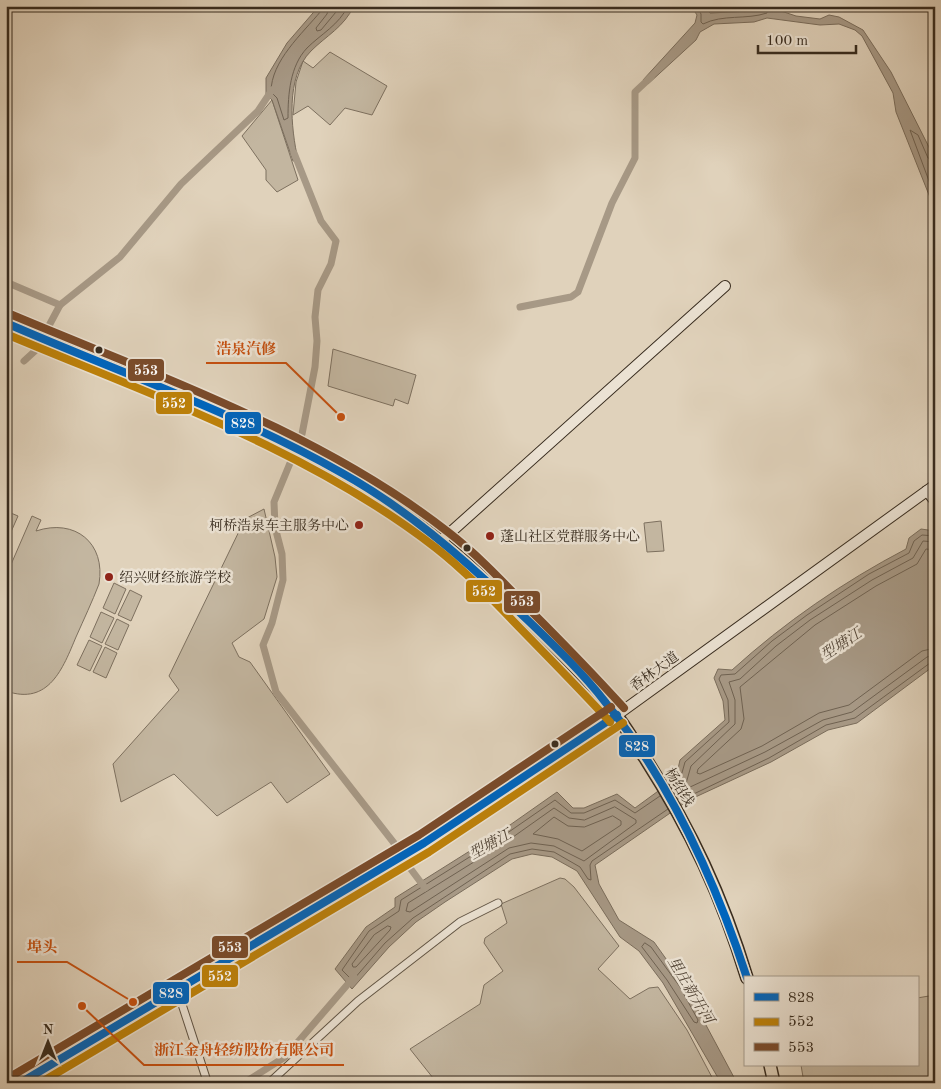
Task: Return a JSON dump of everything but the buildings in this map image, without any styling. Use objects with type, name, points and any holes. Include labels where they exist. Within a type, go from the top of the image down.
[{"type":"main road","name":"杨绍线","points":[[6,323],[196,403],[302,452],[383,499],[442,540],[485,578],[617,715],[682,818],[706,866],[734,935],[746,976]]},
{"type":"main road","points":[[770,1066],[774,1083]]},
{"type":"street","points":[[442,540],[725,286]]},
{"type":"street","points":[[931,488],[935,501]]},
{"type":"street","name":"香林大道","points":[[20,1083],[424,843],[617,715],[931,488]]},
{"type":"street","points":[[269,1083],[366,995],[460,922],[498,903]]},
{"type":"street","points":[[176,989],[206,1078]]},
{"type":"shaded area","points":[[330,52],[387,86],[372,115],[345,108],[330,125],[308,106],[293,115],[296,82],[303,61],[313,68]]},
{"type":"shaded area","points":[[272,100],[298,180],[277,192],[266,180],[266,170],[242,136]]},
{"type":"shaded area","points":[[333,349],[416,375],[408,404],[395,399],[393,406],[328,386]]},
{"type":"shaded area","points":[[264,509],[275,557],[277,577],[264,619],[232,643],[239,657],[250,662],[330,774],[287,803],[271,782],[217,816],[174,774],[121,802],[113,764],[179,690],[169,676],[245,519]]},
{"type":"shaded area","points":[[6,511],[18,516],[7,541],[6,540]]},
{"type":"shaded area","points":[[32,516],[41,520],[36,531],[63,528],[75,531],[85,537],[98,557],[100,569],[99,584],[66,661],[44,689],[33,693],[21,694],[6,691],[6,576]]},
{"type":"shaded area","points":[[661,521],[664,551],[647,552],[644,523]]},
{"type":"shaded area","points":[[114,583],[126,589],[115,614],[103,608]]},
{"type":"shaded area","points":[[130,590],[142,596],[131,621],[118,615]]},
{"type":"shaded area","points":[[101,612],[114,618],[102,643],[90,637]]},
{"type":"shaded area","points":[[117,619],[129,625],[118,650],[105,644]]},
{"type":"shaded area","points":[[89,640],[102,646],[90,671],[77,665]]},
{"type":"shaded area","points":[[105,647],[117,653],[106,678],[93,672]]},
{"type":"shaded area","points":[[560,878],[565,879],[574,887],[619,946],[598,969],[630,999],[649,988],[658,987],[687,1030],[715,1083],[437,1083],[410,1049],[480,1004],[484,985],[503,971],[484,943],[485,938],[507,923],[501,904]]},
{"type":"shaded area","points":[[935,995],[935,1083],[804,1083],[801,1066],[918,1066],[918,998]]},
{"type":"water","points":[[319,6],[354,6],[340,26],[311,51],[297,74],[292,103],[292,118],[298,160],[293,161],[272,100],[266,94],[266,78],[287,43]]},
{"type":"water","points":[[691,6],[766,6],[796,16],[820,19],[829,15],[839,17],[863,30],[891,72],[935,159],[935,210],[896,112],[893,93],[862,36],[855,30],[839,24],[820,25],[767,18],[754,22],[714,24],[700,32],[696,40],[648,84],[643,80],[695,23],[697,15]]},
{"type":"water","points":[[921,529],[935,531],[935,665],[857,723],[828,730],[771,762],[689,800],[595,865],[599,884],[619,920],[654,942],[684,984],[737,1083],[721,1083],[663,983],[639,951],[620,937],[577,871],[552,857],[532,854],[512,859],[445,902],[416,922],[389,947],[352,989],[335,969],[366,927],[395,907],[395,898],[500,832],[557,792],[573,808],[584,808],[617,794],[635,808],[676,778],[680,760],[725,720],[723,701],[714,678],[718,669],[732,670],[773,635],[815,604],[860,575],[906,549],[909,538]]},
{"type":"waterway","points":[[520,307],[571,297],[578,292],[612,203],[635,158],[635,92],[651,77]]},
{"type":"waterway","points":[[6,282],[60,305],[120,257],[181,184],[258,111],[272,90]]},
{"type":"waterway","points":[[294,153],[321,221],[336,241],[331,264],[318,290],[315,317],[317,341],[315,367],[302,434],[274,502],[275,527],[282,554],[283,580],[272,623],[263,645],[276,692],[394,843]]},
{"type":"waterway","points":[[24,361],[36,350],[60,305]]},
{"type":"waterway","points":[[410,868],[425,888]]},
{"type":"waterway","name":"型塘江","points":[[244,1083],[285,1057],[354,977]]},
{"type":"transit line","name":"553","points":[[10,314],[237,409],[347,465],[399,497],[448,532],[480,560],[566,646],[624,708]]},
{"type":"transit line","name":"828","points":[[6,323],[218,412],[301,451],[342,473],[410,517],[473,569],[585,677],[651,766],[671,799],[705,869],[721,905],[746,976]]},
{"type":"transit line","name":"552","points":[[6,334],[228,427],[283,453],[387,513],[436,548],[467,575],[610,722]]},
{"type":"transit line","name":"553","points":[[15,1074],[419,835],[611,707]]},
{"type":"transit line","name":"828","points":[[20,1083],[424,843],[617,715]]},
{"type":"transit line","name":"552","points":[[40,1083],[429,852],[623,723]]},
{"type":"place","name":"浩泉汽修","points":[[341,417]]},
{"type":"place","name":"柯桥浩泉车主服务中心","points":[[359,525]]},
{"type":"place","name":"蓬山社区党群服务中心","points":[[490,536]]},
{"type":"place","name":"绍兴财经旅游学校","points":[[109,577]]},
{"type":"place","name":"埠头","points":[[133,1002]]},
{"type":"place","name":"浙江金舟轻纺股份有限公司","points":[[82,1006]]},
{"type":"water label","name":"里庄新开河","points":[[691,990]]}]
